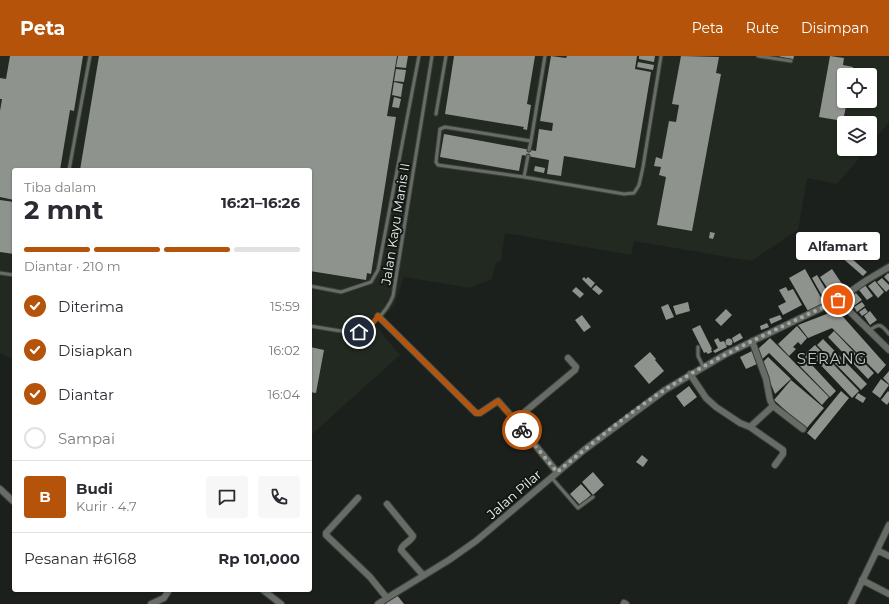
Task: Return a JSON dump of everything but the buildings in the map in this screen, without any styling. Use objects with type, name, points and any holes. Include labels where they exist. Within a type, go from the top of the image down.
[{"type":"street","name":"Jalan Pilar","points":[[378,604],[449,560],[476,541],[551,476],[665,390],[703,366],[838,300],[889,267]]},
{"type":"street","points":[[838,300],[888,347]]},
{"type":"street","points":[[378,316],[476,413],[480,413],[498,401],[557,472]]},
{"type":"street","points":[[752,341],[766,379],[770,400],[773,406],[803,429]]},
{"type":"street","points":[[515,420],[576,369],[568,358]]},
{"type":"street","points":[[690,374],[706,398],[716,407],[740,423],[750,427],[784,451],[775,464]]},
{"type":"street","points":[[750,427],[773,406]]},
{"type":"street","points":[[0,489],[12,500]]},
{"type":"street","points":[[358,498],[326,533],[326,536],[370,577],[387,598]]},
{"type":"street","points":[[387,504],[413,536],[412,539],[403,545],[401,550],[423,575]]},
{"type":"street","points":[[851,604],[889,525]]},
{"type":"street","points":[[877,550],[889,556]]},
{"type":"street","points":[[862,580],[889,594]]},
{"type":"street","points":[[151,604],[164,598],[168,592]]},
{"type":"street","points":[[266,592],[281,604]]},
{"type":"lane","points":[[69,168],[90,56]]},
{"type":"lane","points":[[312,286],[341,292],[371,282],[378,270],[419,56]]},
{"type":"lane","name":"Jalan Kayu Manis II","points":[[312,326],[353,333],[372,324],[390,303],[393,296],[432,56]]},
{"type":"lane","points":[[436,114],[446,56]]},
{"type":"lane","points":[[529,150],[545,56]]},
{"type":"lane","points":[[531,141],[445,127],[440,129],[436,162],[438,165],[524,177],[624,194],[634,193],[639,185],[643,167],[661,56]]},
{"type":"lane","points":[[758,56],[791,61]]},
{"type":"lane","points":[[524,177],[528,156]]},
{"type":"lane","points":[[0,273],[12,275]]},
{"type":"lane","points":[[870,331],[876,326],[880,325],[889,334]]},
{"type":"lane","points":[[698,347],[698,357],[703,366]]},
{"type":"lane","points":[[551,476],[578,508],[593,497]]},
{"type":"shaded area","points":[[0,56],[889,56],[889,122],[877,137],[877,116],[837,116],[837,156],[861,156],[837,184],[807,178],[798,230],[751,261],[634,241],[631,255],[505,233],[501,261],[496,262],[492,279],[470,288],[404,277],[394,306],[375,325],[400,355],[312,434],[312,168],[12,168],[12,359],[0,353]]},
{"type":"way so far","points":[[522,430],[557,472],[622,421],[690,374],[739,347],[838,300]]},
{"type":"place","name":"Alfamart","points":[[838,300]]},
{"type":"district","name":"SERANG","points":[[832,358]]},
{"type":"route","points":[[359,332],[372,324],[378,316],[476,413],[480,413],[498,401],[522,430]]}]
